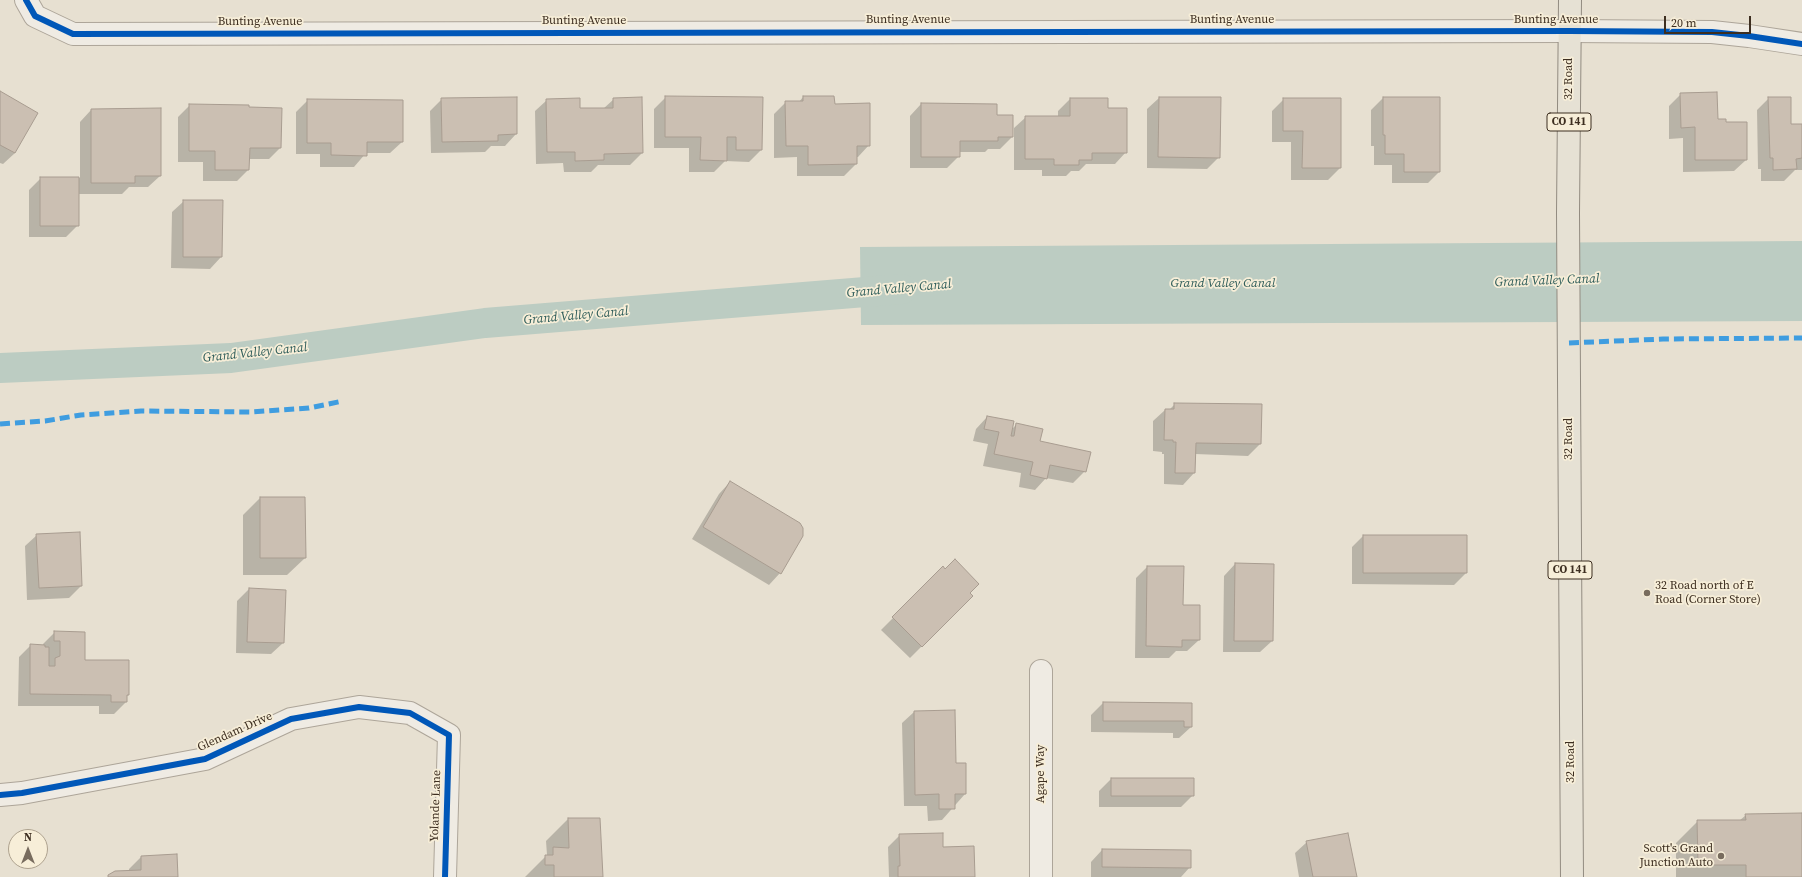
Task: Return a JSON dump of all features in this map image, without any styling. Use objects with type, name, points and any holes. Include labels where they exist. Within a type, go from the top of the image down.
[{"type":"main road","name":"32 Road","points":[[1570,0],[1568,213],[1572,877]]},
{"type":"street","name":"Bunting Avenue","points":[[26,0],[35,16],[74,34],[1570,31],[1712,32],[1802,44]]},
{"type":"street","name":"Agape Way","points":[[1041,670],[1041,877]]},
{"type":"street","name":"Glendam Drive","points":[[0,795],[22,793],[205,759],[291,719],[359,707],[410,713],[449,735]]},
{"type":"street","name":"Yolande Lane","points":[[446,877],[449,735]]},
{"type":"water","points":[[1802,241],[1802,321],[861,325],[860,247]]},
{"type":"building","points":[[0,91],[38,113],[15,153],[0,145]]},
{"type":"building","points":[[1717,92],[1718,119],[1726,119],[1726,122],[1747,122],[1747,160],[1695,160],[1695,127],[1681,128],[1680,93]]},
{"type":"building","points":[[665,96],[763,97],[762,150],[736,150],[736,137],[727,137],[727,161],[700,160],[701,137],[665,137]]},
{"type":"building","points":[[803,96],[834,96],[835,104],[870,103],[870,146],[857,146],[857,164],[808,165],[808,146],[786,146],[785,101],[803,101]]},
{"type":"building","points":[[517,97],[517,134],[498,135],[498,141],[442,142],[441,98]]},
{"type":"building","points":[[642,97],[643,153],[604,154],[604,160],[575,161],[575,152],[547,152],[546,99],[580,98],[580,108],[613,108],[613,98]]},
{"type":"building","points":[[1159,97],[1221,97],[1220,158],[1158,157]]},
{"type":"building","points":[[1383,97],[1440,97],[1440,172],[1404,172],[1404,154],[1385,154],[1385,135],[1383,135]]},
{"type":"building","points":[[1768,97],[1791,97],[1791,124],[1802,124],[1802,158],[1796,159],[1797,169],[1773,170],[1773,158],[1770,158]]},
{"type":"building","points":[[1070,98],[1108,98],[1108,108],[1127,108],[1127,153],[1092,153],[1092,160],[1079,160],[1079,165],[1054,165],[1054,159],[1025,159],[1025,116],[1070,116]]},
{"type":"building","points":[[1283,98],[1341,98],[1341,168],[1302,168],[1303,131],[1283,131]]},
{"type":"building","points":[[307,99],[403,100],[403,142],[367,142],[367,156],[331,155],[331,143],[307,143]]},
{"type":"building","points":[[921,103],[997,104],[997,115],[1013,115],[1013,137],[998,137],[998,141],[960,141],[960,157],[921,157]]},
{"type":"building","points":[[189,104],[249,105],[249,107],[282,108],[281,148],[250,148],[249,170],[215,170],[215,151],[189,151]]},
{"type":"building","points":[[161,108],[161,176],[135,176],[135,183],[91,183],[91,109]]},
{"type":"building","points":[[40,177],[79,177],[79,226],[40,226]]},
{"type":"building","points":[[183,200],[223,200],[222,257],[183,257]]},
{"type":"building","points":[[1174,403],[1262,404],[1261,444],[1196,443],[1195,473],[1175,473],[1176,442],[1173,442],[1173,440],[1164,440],[1165,409],[1174,409]]},
{"type":"building","points":[[987,416],[1014,421],[1011,436],[1014,436],[1016,423],[1043,429],[1040,441],[1091,452],[1086,472],[1050,465],[1047,479],[1030,475],[1033,462],[994,454],[999,432],[984,429]]},
{"type":"building","points":[[730,481],[800,523],[803,528],[803,536],[781,574],[703,527]]},
{"type":"building","points":[[260,497],[305,497],[306,558],[260,558]]},
{"type":"building","points":[[80,532],[82,586],[39,588],[36,534]]},
{"type":"building","points":[[1363,535],[1467,535],[1467,573],[1363,573]]},
{"type":"building","points":[[955,559],[979,584],[970,593],[973,596],[922,647],[892,617],[943,566],[945,569]]},
{"type":"building","points":[[1235,563],[1274,564],[1273,641],[1234,641]]},
{"type":"building","points":[[1147,566],[1184,566],[1183,605],[1200,605],[1200,640],[1182,640],[1182,647],[1146,646]]},
{"type":"building","points":[[249,588],[286,590],[284,643],[247,642]]},
{"type":"building","points":[[54,631],[85,632],[85,660],[129,660],[129,695],[127,695],[127,702],[111,702],[111,695],[30,694],[30,644],[45,645],[45,647],[49,647],[49,666],[55,666],[55,658],[60,656],[60,641],[54,641]]},
{"type":"building","points":[[1103,702],[1192,703],[1192,727],[1184,727],[1184,721],[1103,721]]},
{"type":"building","points":[[955,710],[956,763],[966,763],[966,794],[955,794],[955,809],[939,809],[939,794],[915,795],[914,711]]},
{"type":"building","points":[[1111,778],[1194,778],[1194,796],[1111,796]]},
{"type":"building","points":[[1802,813],[1802,877],[1746,877],[1746,865],[1698,865],[1697,820],[1746,820],[1745,814]]},
{"type":"building","points":[[568,818],[600,818],[603,877],[554,877],[554,865],[545,865],[545,855],[553,855],[553,847],[569,848]]},
{"type":"building","points":[[943,833],[943,847],[974,846],[975,877],[898,877],[898,866],[900,866],[899,834]]},
{"type":"building","points":[[1348,833],[1357,877],[1313,877],[1306,841]]},
{"type":"building","points":[[1102,849],[1191,850],[1191,868],[1102,867]]},
{"type":"building","points":[[177,854],[178,877],[108,877],[108,875],[115,871],[141,870],[141,856]]},
{"type":"waterway","name":"Grand Valley Canal","points":[[0,368],[231,358],[485,323],[902,289]]},
{"type":"marked path","points":[[1569,343],[1663,339],[1802,338]]},
{"type":"marked path","points":[[0,424],[45,421],[81,415],[141,411],[251,412],[309,408],[343,401]]},
{"type":"cycle path","points":[[26,0],[35,16],[73,34],[1569,31],[1712,32],[1802,44]]},
{"type":"cycle path","points":[[0,795],[22,793],[205,759],[291,719],[359,707],[410,713],[449,735],[445,877]]},
{"type":"place","name":"32 Road north of E Road (Corner Store)","points":[[1647,593]]},
{"type":"place","name":"Scott's Grand Junction Auto","points":[[1721,856]]}]
